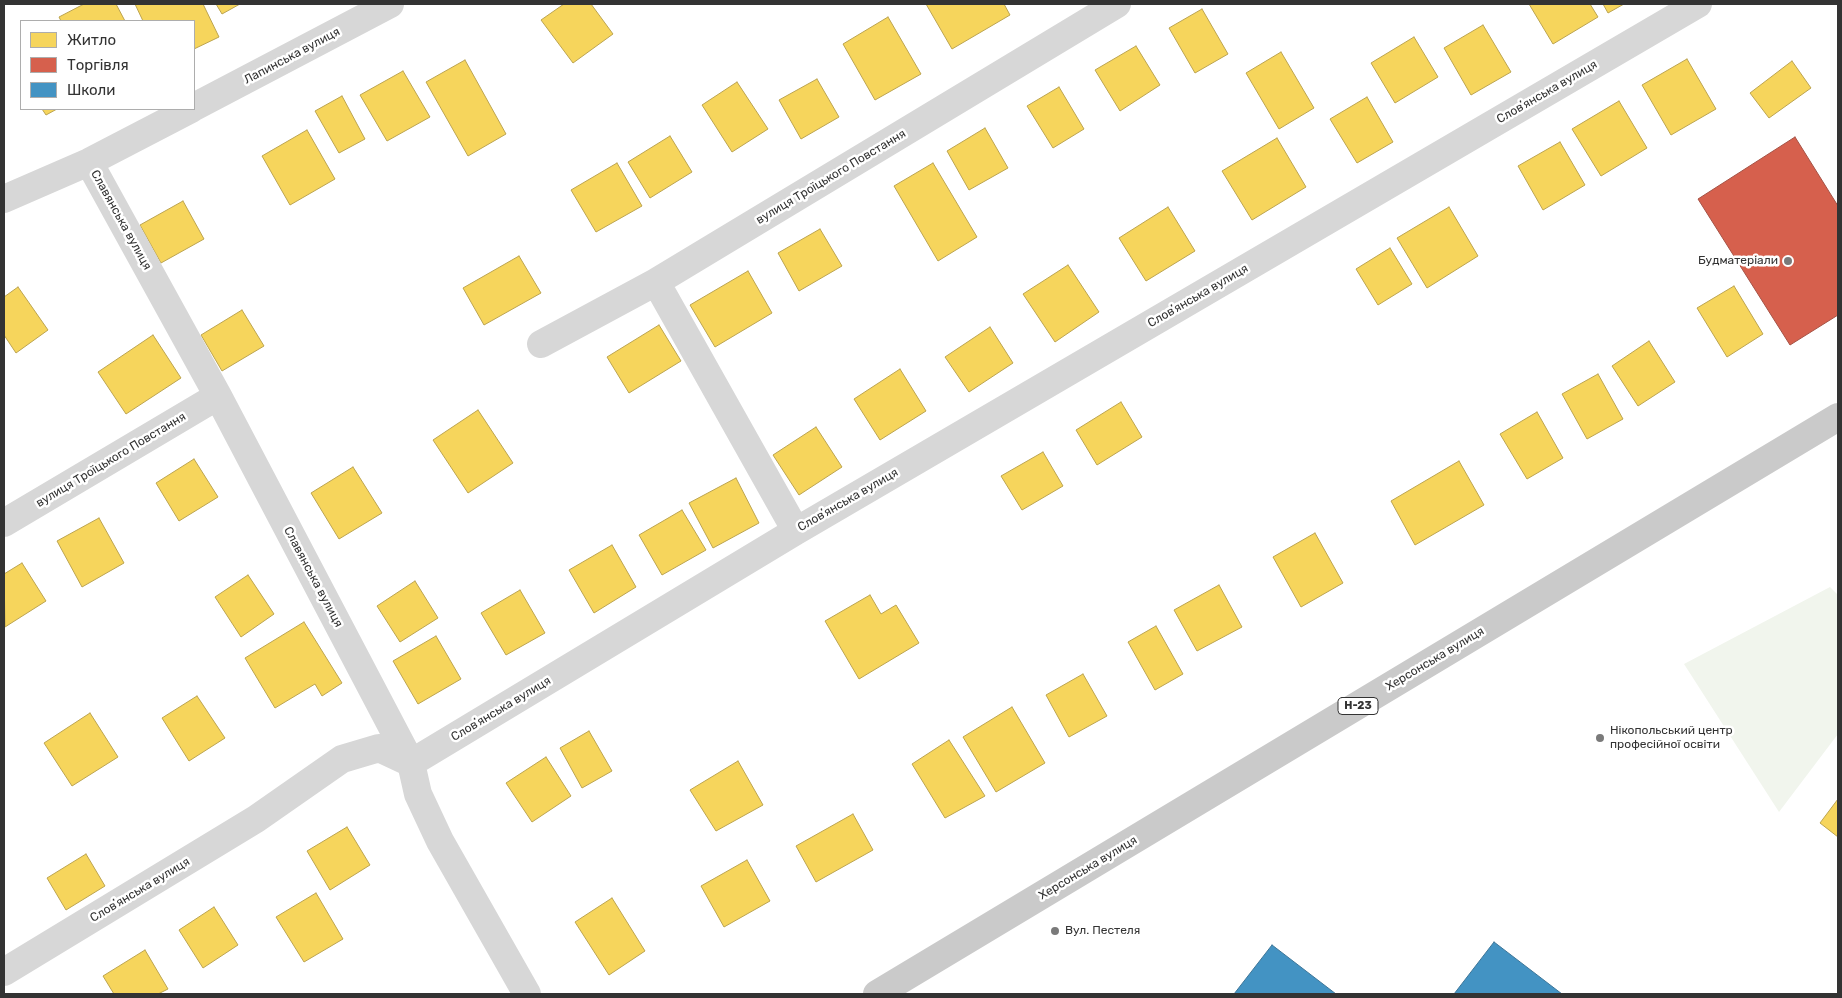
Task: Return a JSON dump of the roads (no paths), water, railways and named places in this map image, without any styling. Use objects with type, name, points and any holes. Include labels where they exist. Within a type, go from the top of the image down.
[{"type":"main road","name":"Херсонська вулиця","points":[[877,994],[1838,417]]},
{"type":"street","name":"Лапинська вулиця","points":[[195,106],[390,4]]},
{"type":"street","name":"вулиця Троїцького Повстання","points":[[541,344],[656,282],[1117,4]]},
{"type":"street","name":"Словʼянська вулиця","points":[[4,972],[256,820],[342,759],[378,748],[411,763],[796,531],[1698,4]]},
{"type":"street","name":"Лапинська вулиця","points":[[6,192],[90,162],[188,110]]},
{"type":"street","name":"Славянська вулиця","points":[[90,162],[218,396],[411,763],[418,794],[440,841],[527,994]]},
{"type":"street","points":[[656,282],[796,531]]},
{"type":"street","name":"вулиця Троїцького Повстання","points":[[4,523],[218,396]]},
{"type":"place","name":"Будматеріали","points":[[1788,261]]},
{"type":"place","name":"Нікопольський центр професійної освіти","points":[[1600,738]]},
{"type":"place","name":"Вул. Пестеля","points":[[1055,931]]}]
